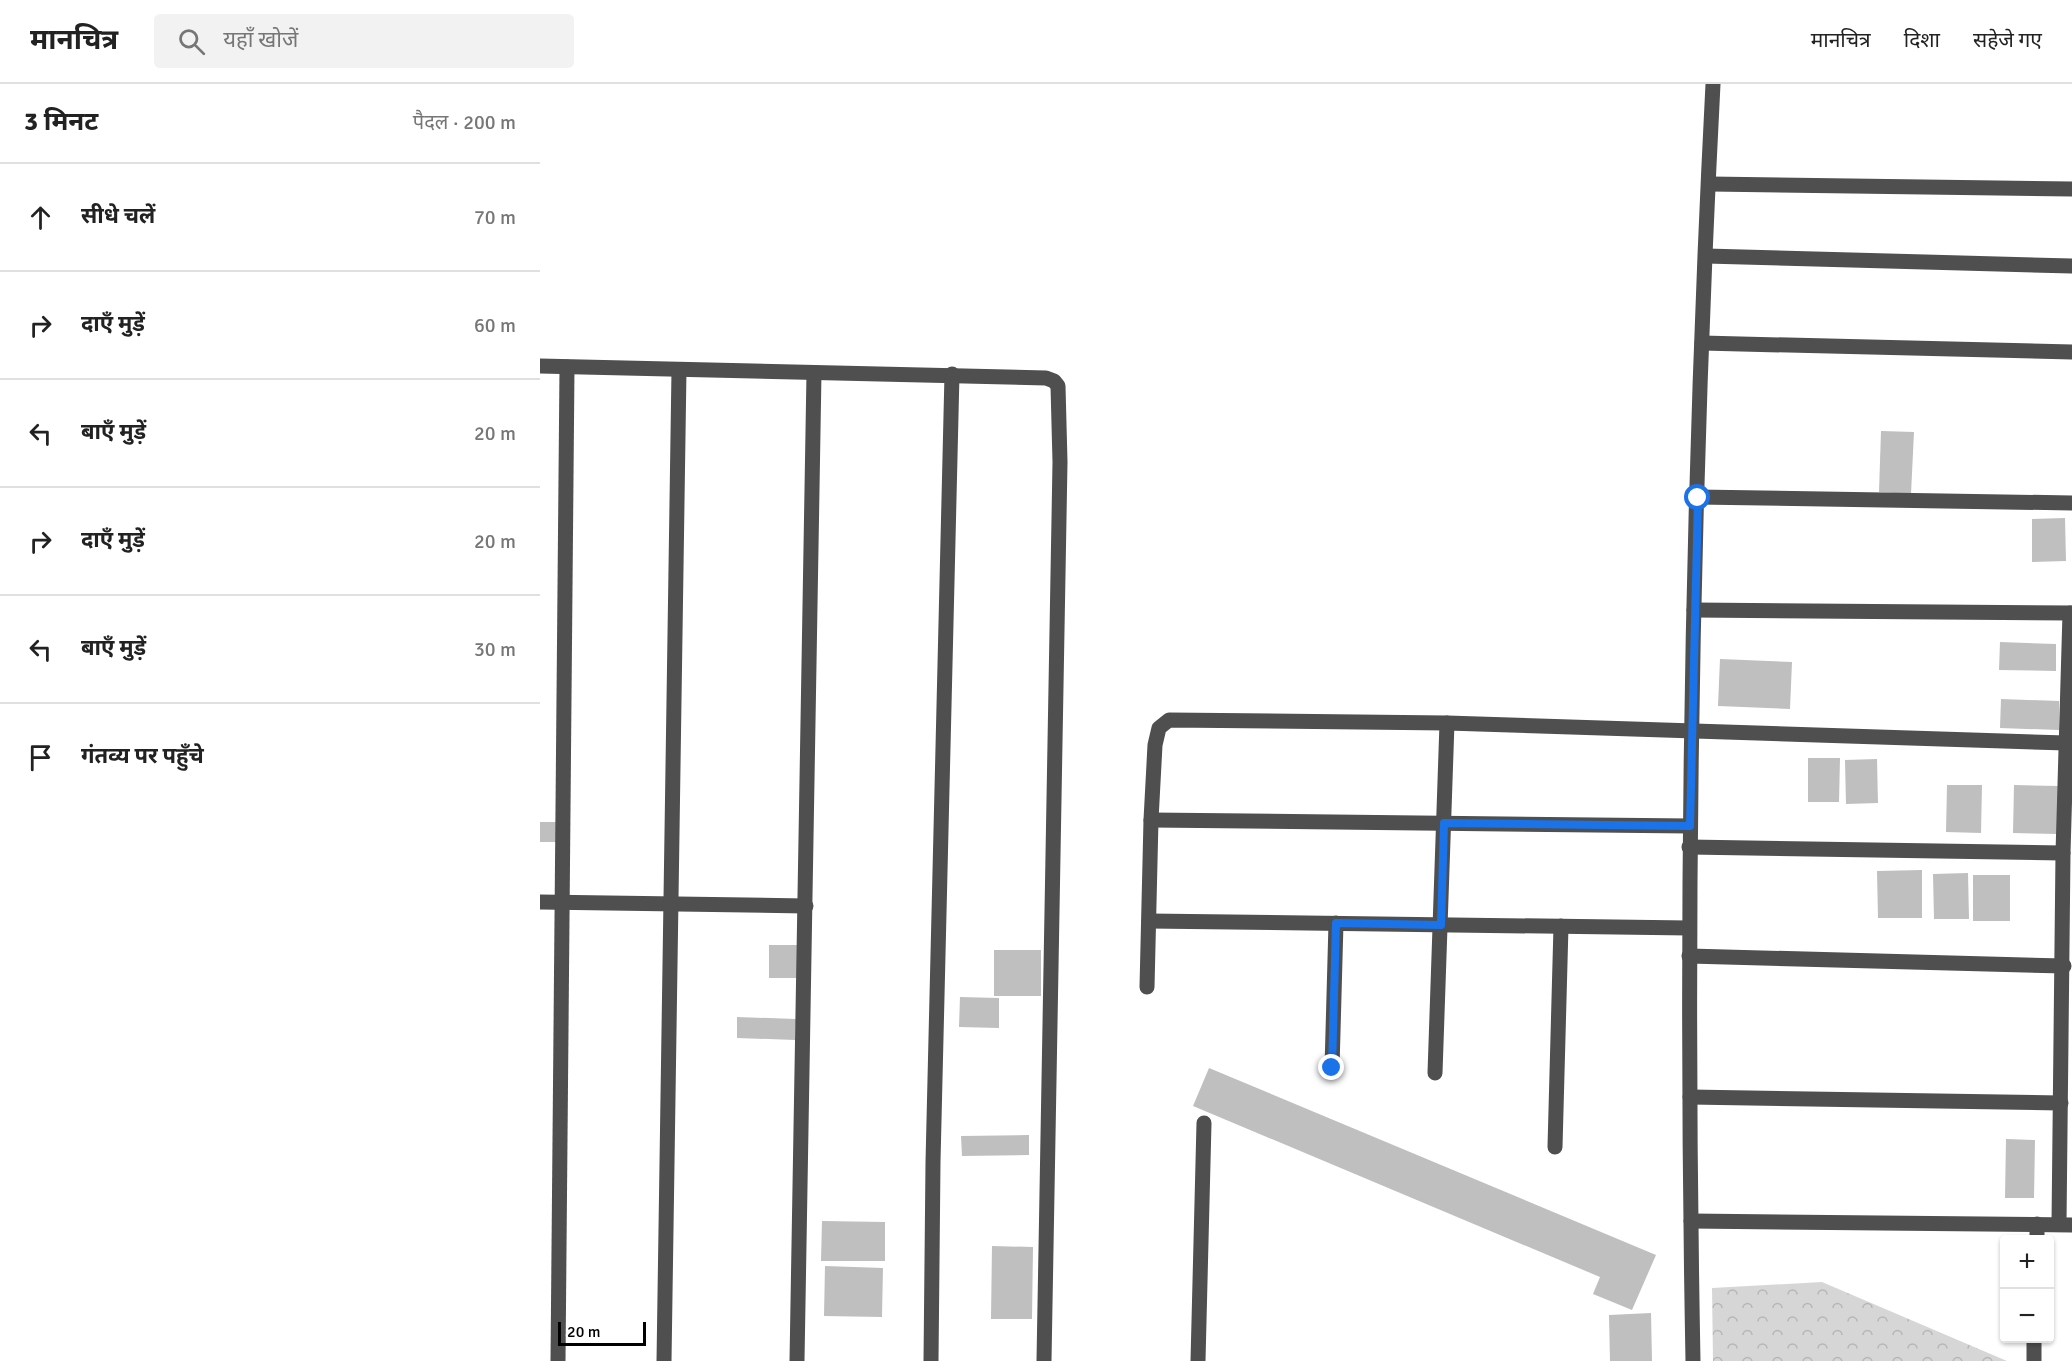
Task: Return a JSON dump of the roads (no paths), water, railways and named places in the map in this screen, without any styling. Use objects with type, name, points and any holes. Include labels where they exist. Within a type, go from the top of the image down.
[{"type":"street","points":[[1694,1361],[1689,847],[1702,343],[1713,84]]},
{"type":"street","points":[[1710,184],[2072,189]]},
{"type":"street","points":[[1706,256],[2072,266]]},
{"type":"street","points":[[1702,343],[2072,352]]},
{"type":"street","points":[[540,366],[952,374],[1046,378],[1054,381],[1059,394],[1044,1361]]},
{"type":"street","points":[[558,1361],[567,367]]},
{"type":"street","points":[[664,1361],[679,370]]},
{"type":"street","points":[[797,1361],[814,372]]},
{"type":"street","points":[[931,1361],[933,1162],[952,374]]},
{"type":"street","points":[[1698,498],[2072,503]]},
{"type":"street","points":[[1691,1221],[2037,1232],[2066,1225],[2061,1103],[2064,966],[2063,853],[2071,613],[1694,610]]},
{"type":"street","points":[[1147,987],[1155,745],[1159,728],[1169,720],[1447,723],[2066,742]]},
{"type":"street","points":[[1435,1073],[1447,723]]},
{"type":"street","points":[[1151,820],[1690,826]]},
{"type":"street","points":[[1689,847],[2063,853]]},
{"type":"street","points":[[540,902],[806,906]]},
{"type":"street","points":[[1149,921],[1689,928]]},
{"type":"street","points":[[1332,1068],[1336,923]]},
{"type":"street","points":[[1555,1148],[1561,926]]},
{"type":"street","points":[[1689,956],[2064,966]]},
{"type":"street","points":[[1690,1097],[2061,1103]]},
{"type":"street","points":[[1198,1361],[1204,1123]]},
{"type":"street","points":[[2034,1343],[2034,1361]]}]
